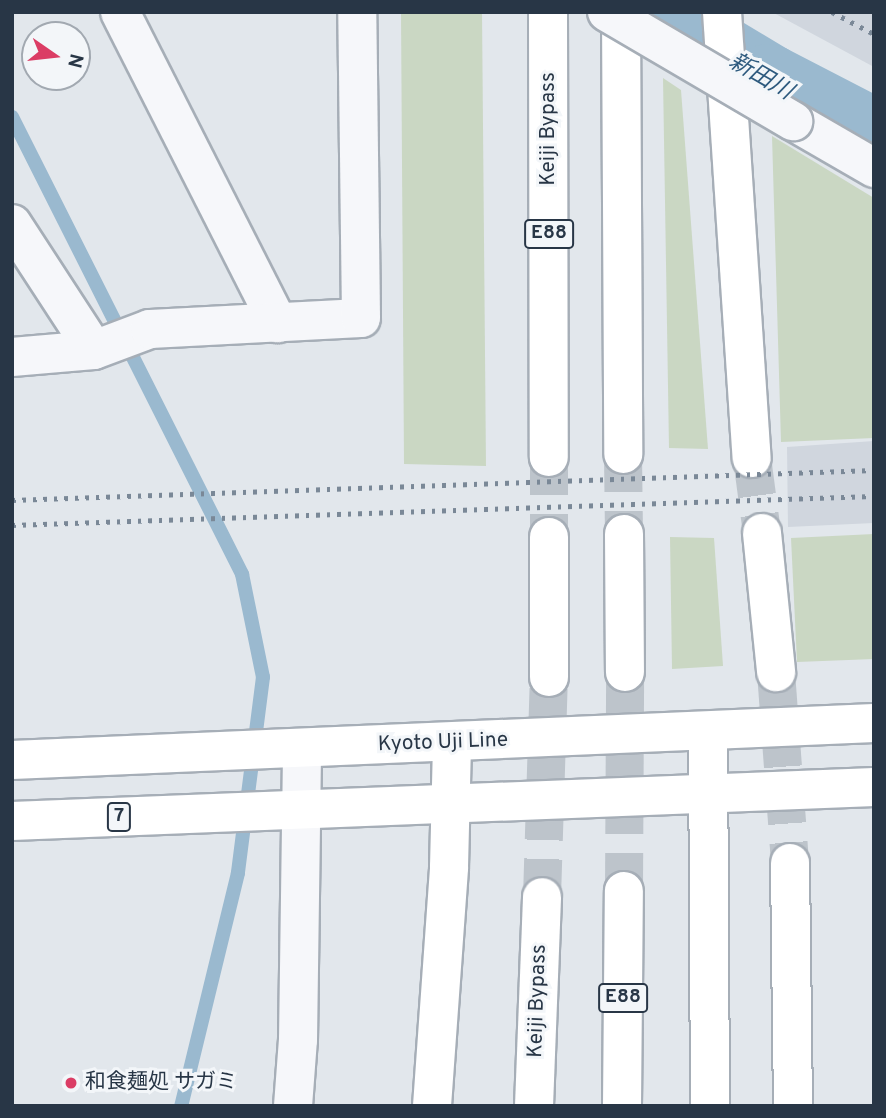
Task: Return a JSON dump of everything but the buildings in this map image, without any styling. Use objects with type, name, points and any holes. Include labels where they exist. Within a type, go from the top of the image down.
[{"type":"main road","name":"Keiji Bypass","points":[[548,12],[549,457]]},
{"type":"main road","points":[[621,12],[623,454]]},
{"type":"main road","points":[[722,12],[752,458]]},
{"type":"main road","points":[[762,533],[776,673]]},
{"type":"main road","points":[[624,534],[625,672]]},
{"type":"main road","points":[[549,537],[549,677]]},
{"type":"main road","name":"Kyoto Uji Line","points":[[12,760],[874,723]]},
{"type":"main road","points":[[708,731],[710,1106]]},
{"type":"main road","points":[[432,1106],[453,805],[452,743]]},
{"type":"main road","name":"7","points":[[12,821],[874,788]]},
{"type":"main road","points":[[790,863],[793,1106]]},
{"type":"main road","name":"E88","points":[[622,1106],[624,891]]},
{"type":"main road","name":"Keiji Bypass","points":[[534,1106],[542,897]]},
{"type":"street","points":[[120,12],[278,323]]},
{"type":"street","points":[[12,357],[102,347],[150,330],[361,318],[357,12]]},
{"type":"street","points":[[607,12],[874,168]]},
{"type":"street","points":[[12,224],[102,347]]},
{"type":"street","points":[[288,750],[284,809],[293,1106]]},
{"type":"shaded area","points":[[772,12],[874,12],[874,67]]},
{"type":"shaded area","points":[[874,441],[874,523],[788,527],[787,447]]},
{"type":"green space","points":[[401,12],[482,12],[486,466],[404,464]]},
{"type":"green space","points":[[663,78],[681,90],[708,449],[669,448]]},
{"type":"green space","points":[[772,136],[874,198],[874,438],[781,442]]},
{"type":"green space","points":[[874,534],[874,659],[797,662],[791,538]]},
{"type":"green space","points":[[670,537],[714,538],[723,666],[672,669]]},
{"type":"waterway","name":"新田川","points":[[648,12],[768,84],[874,139]]},
{"type":"waterway","points":[[12,117],[242,574],[263,677],[238,873],[181,1106]]},
{"type":"tunnel","points":[[623,454],[624,534]]},
{"type":"tunnel","points":[[549,457],[549,537]]},
{"type":"tunnel","points":[[752,458],[762,533]]},
{"type":"tunnel","points":[[624,891],[625,672]]},
{"type":"tunnel","points":[[776,672],[790,863]]},
{"type":"tunnel","points":[[542,897],[549,677]]},
{"type":"railway","points":[[832,12],[874,34]]},
{"type":"railway","points":[[12,500],[874,470]]},
{"type":"railway","points":[[12,525],[874,496]]},
{"type":"place","name":"和食麺処 サガミ","points":[[71,1083]]}]
